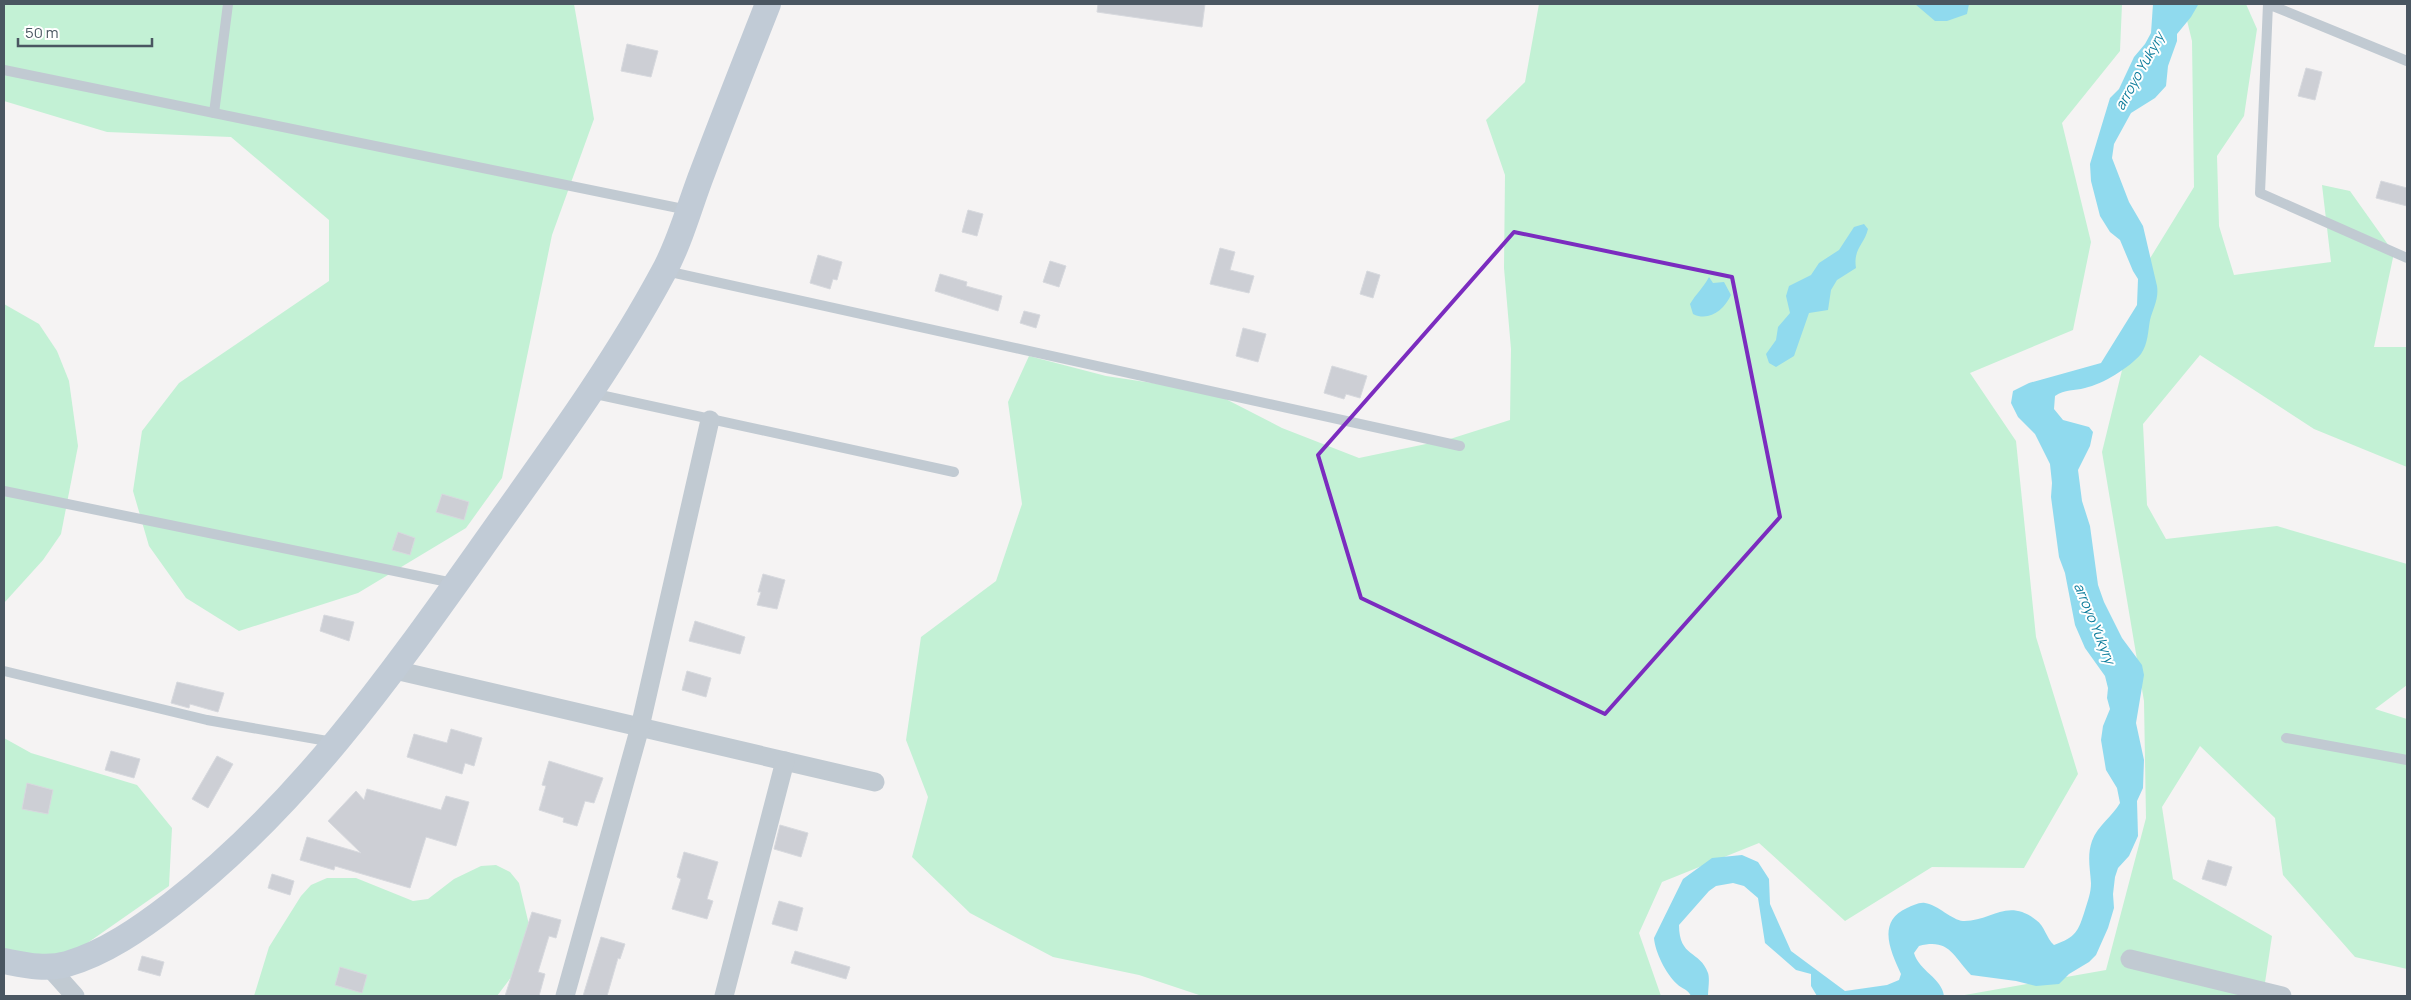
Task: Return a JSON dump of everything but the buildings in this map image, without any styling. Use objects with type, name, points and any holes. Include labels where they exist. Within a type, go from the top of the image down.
[{"type":"street","points":[[4,961],[30,966],[49,967],[69,964],[144,926],[195,886],[256,831],[338,742],[395,670],[591,393],[665,270],[762,7]]},
{"type":"street","points":[[565,996],[640,727],[710,420]]},
{"type":"street","points":[[395,670],[875,782]]},
{"type":"street","points":[[724,996],[785,761]]},
{"type":"street","points":[[2130,959],[2282,996]]},
{"type":"street","points":[[49,967],[75,996]]},
{"type":"lane","points":[[214,113],[228,4]]},
{"type":"lane","points":[[2407,61],[2268,4],[2260,193],[2407,258]]},
{"type":"lane","points":[[4,70],[688,210]]},
{"type":"lane","points":[[665,270],[1460,446]]},
{"type":"lane","points":[[591,393],[954,472]]},
{"type":"lane","points":[[4,490],[456,583]]},
{"type":"lane","points":[[4,671],[207,720],[338,742]]},
{"type":"lane","points":[[2286,738],[2407,760]]},
{"type":"highlighted area","points":[[1514,232],[1732,277],[1780,517],[1605,714],[1361,598],[1318,455]]},
{"type":"green space","points":[[4,4],[574,4],[594,119],[552,235],[502,478],[466,528],[358,593],[239,631],[186,598],[149,546],[133,491],[142,431],[179,383],[329,281],[329,220],[231,137],[107,132],[4,101]]},
{"type":"green space","points":[[1539,4],[2122,4],[2120,51],[2062,123],[2091,242],[2073,330],[1970,373],[2016,441],[2036,637],[2078,774],[2024,868],[1932,867],[1845,921],[1759,843],[1662,882],[1639,933],[1661,996],[1202,996],[1139,975],[1053,957],[970,913],[912,857],[928,797],[906,740],[921,637],[996,581],[1022,504],[1008,402],[1029,356],[1106,376],[1212,392],[1282,428],[1359,458],[1450,439],[1510,420],[1511,349],[1504,268],[1505,175],[1486,120],[1525,82]]},
{"type":"green space","points":[[2183,4],[2246,4],[2257,29],[2244,116],[2217,156],[2219,226],[2234,275],[2331,262],[2322,185],[2350,191],[2394,253],[2374,347],[2407,347],[2407,467],[2314,429],[2200,355],[2143,424],[2147,505],[2166,539],[2277,526],[2407,564],[2407,685],[2375,709],[2407,719],[2407,969],[2355,957],[2283,875],[2275,818],[2200,746],[2162,807],[2173,879],[2272,936],[2263,996],[1959,996],[2106,970],[2146,818],[2144,701],[2102,452],[2149,260],[2194,187],[2192,41]]},
{"type":"green space","points":[[4,304],[39,324],[57,351],[69,381],[78,446],[61,534],[43,560],[4,603]]},
{"type":"green space","points":[[4,738],[31,753],[137,785],[172,828],[169,886],[63,960],[4,957]]},
{"type":"green space","points":[[496,865],[510,872],[519,883],[530,929],[524,960],[497,996],[254,996],[269,947],[301,896],[311,885],[327,878],[356,878],[413,901],[428,899],[454,879],[481,866]]},
{"type":"water","points":[[1915,4],[1969,4],[1967,14],[1947,21],[1935,21]]},
{"type":"water","name":"arroyo Yukyry","points":[[2153,4],[2198,5],[2177,34],[2177,41],[2168,66],[2166,86],[2155,98],[2131,113],[2114,144],[2112,158],[2129,202],[2143,226],[2157,286],[2156,299],[2146,342],[2141,354],[2130,365],[2115,375],[2092,386],[2066,391],[2055,396],[2054,409],[2063,420],[2089,427],[2093,432],[2090,446],[2078,470],[2082,501],[2090,526],[2098,585],[2104,602],[2122,638],[2142,665],[2144,675],[2136,723],[2144,760],[2143,788],[2137,801],[2138,836],[2129,856],[2118,868],[2113,894],[2114,908],[2108,928],[2096,955],[2089,962],[2069,974],[2059,984],[2036,986],[2016,981],[1971,975],[1950,950],[1937,944],[1929,944],[1919,946],[1914,953],[1921,965],[1939,984],[1944,996],[1817,996],[1811,986],[1811,974],[1796,970],[1765,943],[1758,898],[1744,886],[1733,883],[1716,886],[1709,891],[1679,925],[1682,943],[1686,949],[1700,960],[1709,975],[1708,996],[1691,996],[1673,980],[1665,969],[1656,950],[1654,938],[1683,879],[1712,858],[1742,855],[1758,862],[1769,879],[1770,904],[1791,951],[1845,991],[1887,985],[1899,980],[1901,974],[1890,947],[1889,929],[1897,914],[1918,904],[1930,904],[1963,921],[1982,918],[2007,910],[2026,913],[2039,923],[2054,945],[2072,936],[2078,929],[2090,890],[2090,846],[2098,830],[2120,803],[2117,788],[2106,770],[2101,740],[2103,726],[2110,709],[2107,698],[2108,688],[2105,676],[2085,648],[2075,625],[2065,573],[2059,557],[2051,497],[2050,464],[2035,434],[2018,417],[2011,403],[2013,391],[2029,383],[2101,363],[2137,305],[2138,279],[2120,240],[2110,232],[2100,216],[2091,181],[2090,164],[2110,98],[2119,89],[2134,57],[2151,33]]},
{"type":"water","points":[[1864,224],[1868,229],[1857,252],[1856,268],[1837,280],[1831,290],[1828,310],[1809,313],[1794,356],[1776,367],[1769,363],[1766,354],[1776,340],[1778,327],[1790,313],[1786,296],[1789,286],[1811,275],[1819,263],[1839,250],[1854,227]]},
{"type":"water","points":[[1709,277],[1713,283],[1724,282],[1731,295],[1720,310],[1715,313],[1705,317],[1693,314],[1690,304]]}]
